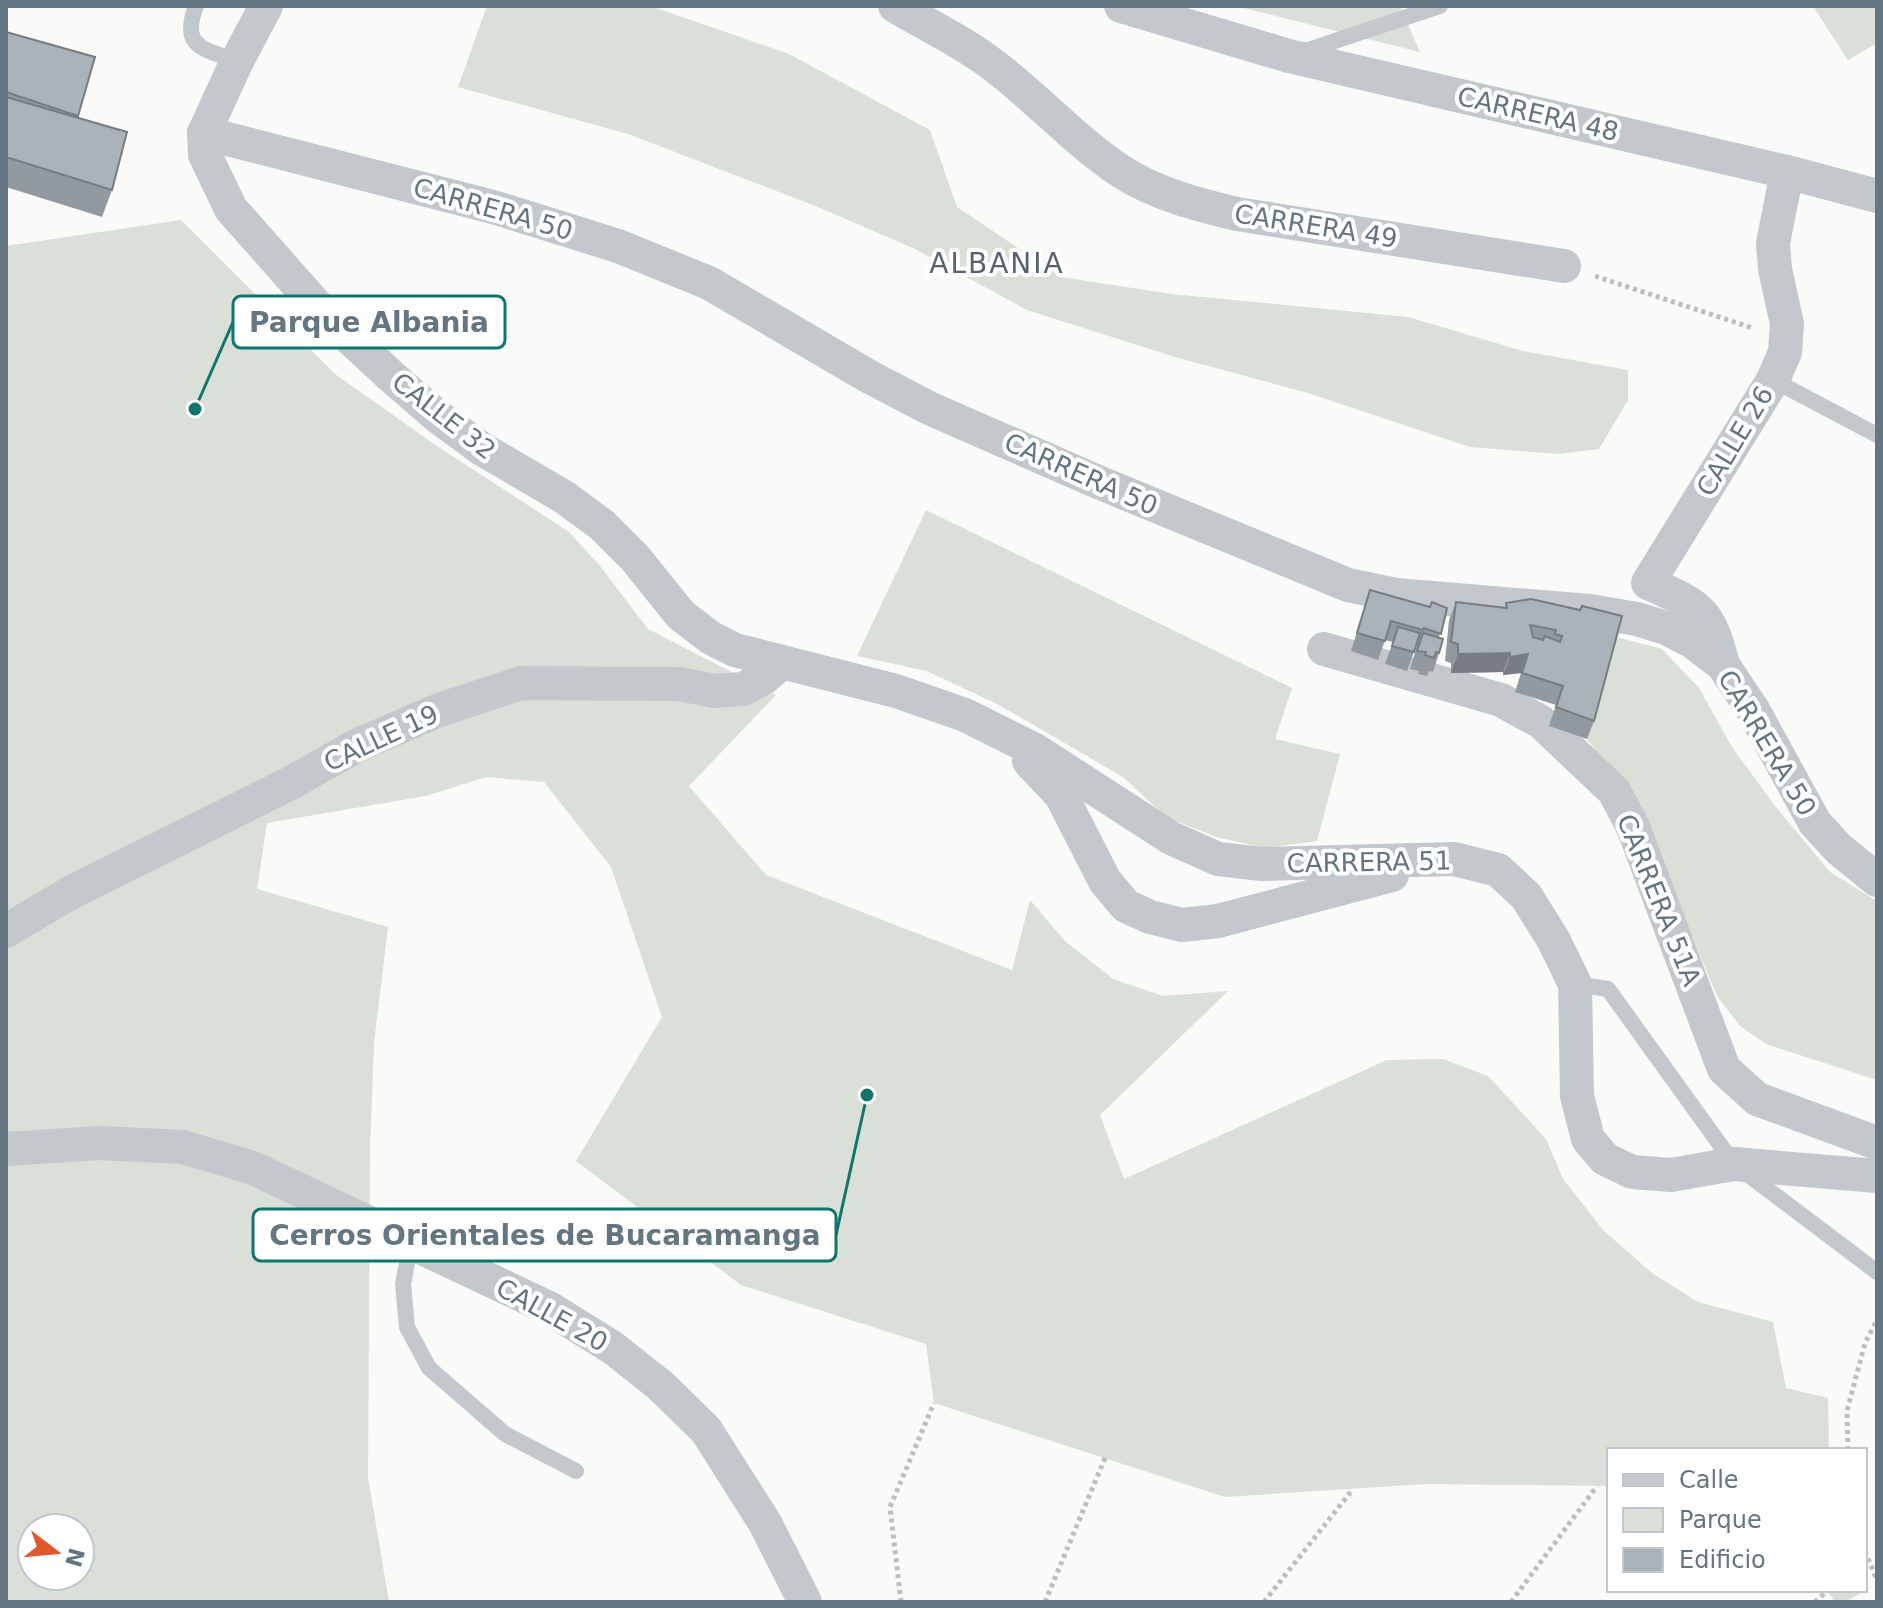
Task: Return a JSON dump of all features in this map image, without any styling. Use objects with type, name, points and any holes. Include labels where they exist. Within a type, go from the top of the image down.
[{"type":"street","points":[[204,133],[266,6]]},
{"type":"street","name":"CARRERA 49","points":[[895,6],[985,59],[1097,153],[1125,174],[1158,190],[1200,206],[1237,214],[1564,266]]},
{"type":"street","name":"CARRERA 48","points":[[1121,6],[1289,56],[1787,172],[1877,196]]},
{"type":"street","name":"CALLE 32","points":[[204,133],[205,155],[231,209],[324,314],[392,377],[482,449],[564,497],[602,525],[635,558],[681,615],[711,638],[735,650],[782,662]]},
{"type":"street","name":"CARRERA 50","points":[[204,133],[493,207],[618,246],[709,283],[929,408],[1165,511],[1348,585],[1396,595],[1590,611],[1637,619],[1666,628],[1693,642],[1723,665],[1753,710],[1815,823],[1839,849],[1877,880]]},
{"type":"street","name":"CALLE 26","points":[[1723,665],[1715,633],[1703,615],[1689,602],[1648,583],[1773,380],[1785,352],[1787,324],[1775,269],[1773,243],[1787,172]]},
{"type":"street","name":"CARRERA 51A","points":[[1324,649],[1501,700],[1541,722],[1587,763],[1614,791],[1633,827],[1724,1069],[1757,1099],[1877,1143]]},
{"type":"street","name":"CARRERA 51","points":[[782,662],[896,691],[965,715],[1035,750],[1171,838],[1218,859],[1262,864],[1454,859],[1498,870],[1526,896],[1553,939],[1575,984],[1577,1096],[1588,1139],[1605,1159],[1632,1172],[1671,1175],[1734,1164],[1877,1176]]},
{"type":"street","name":"CALLE 19","points":[[6,931],[70,893],[289,784],[358,745],[439,710],[521,683],[679,684],[715,691],[743,689],[765,677],[782,662]]},
{"type":"street","points":[[991,728],[1061,795],[1112,890],[1126,906],[1150,917],[1182,925],[1218,921],[1454,859]]},
{"type":"street","name":"CALLE 20","points":[[6,1149],[99,1143],[183,1147],[253,1168],[549,1308],[613,1348],[661,1386],[706,1430],[765,1523],[805,1602]]},
{"type":"lane","points":[[196,6],[190,21],[192,39],[197,46],[237,61]]},
{"type":"lane","points":[[1289,56],[1440,6]]},
{"type":"lane","points":[[1773,380],[1877,435]]},
{"type":"lane","points":[[1575,984],[1608,989],[1734,1164],[1877,1272]]},
{"type":"lane","points":[[411,1243],[403,1284],[407,1327],[429,1368],[505,1434],[576,1471]]},
{"type":"path","points":[[1564,266],[1786,339]]},
{"type":"path","points":[[1848,1448],[1847,1411],[1865,1343],[1877,1320]]},
{"type":"path","points":[[901,1602],[890,1507],[934,1403]]},
{"type":"path","points":[[1045,1602],[1105,1458]]},
{"type":"path","points":[[1511,1602],[1597,1486]]},
{"type":"path","points":[[1264,1602],[1353,1489]]},
{"type":"path","points":[[1867,1556],[1877,1580]]},
{"type":"green space","points":[[487,6],[650,6],[789,54],[930,130],[957,207],[1061,277],[1171,294],[1408,317],[1523,351],[1628,370],[1628,400],[1599,449],[1558,454],[1470,447],[1308,393],[1175,357],[1027,310],[915,249],[818,207],[628,134],[458,87]]},
{"type":"green space","points":[[1236,6],[1400,6],[1420,52]]},
{"type":"green space","points":[[1813,6],[1877,6],[1877,43],[1848,60]]},
{"type":"green space","points":[[181,220],[335,374],[434,444],[569,532],[600,566],[648,629],[776,695],[689,786],[766,875],[1012,970],[1030,900],[1065,941],[1113,979],[1163,996],[1228,991],[1100,1115],[1124,1179],[1387,1060],[1443,1059],[1488,1076],[1546,1139],[1563,1179],[1604,1231],[1652,1273],[1698,1302],[1773,1322],[1786,1388],[1828,1398],[1829,1448],[1607,1448],[1607,1486],[1426,1484],[1225,1497],[934,1403],[926,1344],[741,1285],[576,1161],[662,1017],[611,867],[544,782],[486,777],[426,796],[267,823],[257,889],[388,927],[374,1043],[370,1150],[368,1477],[389,1602],[6,1602],[6,246]]},
{"type":"green space","points":[[926,510],[1292,688],[1275,739],[1340,754],[1317,841],[1265,848],[1216,837],[1166,817],[1123,777],[999,705],[927,671],[857,656]]},
{"type":"green space","points":[[1616,637],[1662,649],[1699,688],[1732,747],[1775,806],[1830,872],[1877,901],[1877,1080],[1766,1044],[1740,1026],[1717,996],[1636,802],[1587,739]]},
{"type":"green space","points":[[1828,1592],[1863,1592],[1845,1602],[1835,1602]]},
{"type":"building","points":[[6,32],[95,57],[78,116],[6,92]]},
{"type":"building","points":[[6,97],[127,132],[112,190],[6,157]]},
{"type":"building","points":[[1370,590],[1430,607],[1432,602],[1447,608],[1441,634],[1391,621],[1385,641],[1357,633]]},
{"type":"building","points":[[1531,599],[1580,610],[1582,606],[1622,616],[1594,721],[1556,707],[1563,686],[1522,673],[1528,654],[1510,657],[1510,653],[1458,654],[1458,644],[1451,642],[1456,602],[1507,608],[1506,603]],"holes":[[[1530,625],[1556,630],[1555,634],[1562,636],[1560,642],[1545,636],[1543,640],[1533,637]]]},
{"type":"building","points":[[1398,627],[1420,633],[1414,652],[1392,646]]},
{"type":"building","points":[[1423,633],[1443,639],[1434,658],[1425,655],[1426,652],[1417,651]]},
{"type":"place","name":"Parque Albania","points":[[195,409]]},
{"type":"place","name":"Cerros Orientales de Bucaramanga","points":[[867,1095]]},
{"type":"district","name":"ALBANIA","points":[[997,263]]}]
